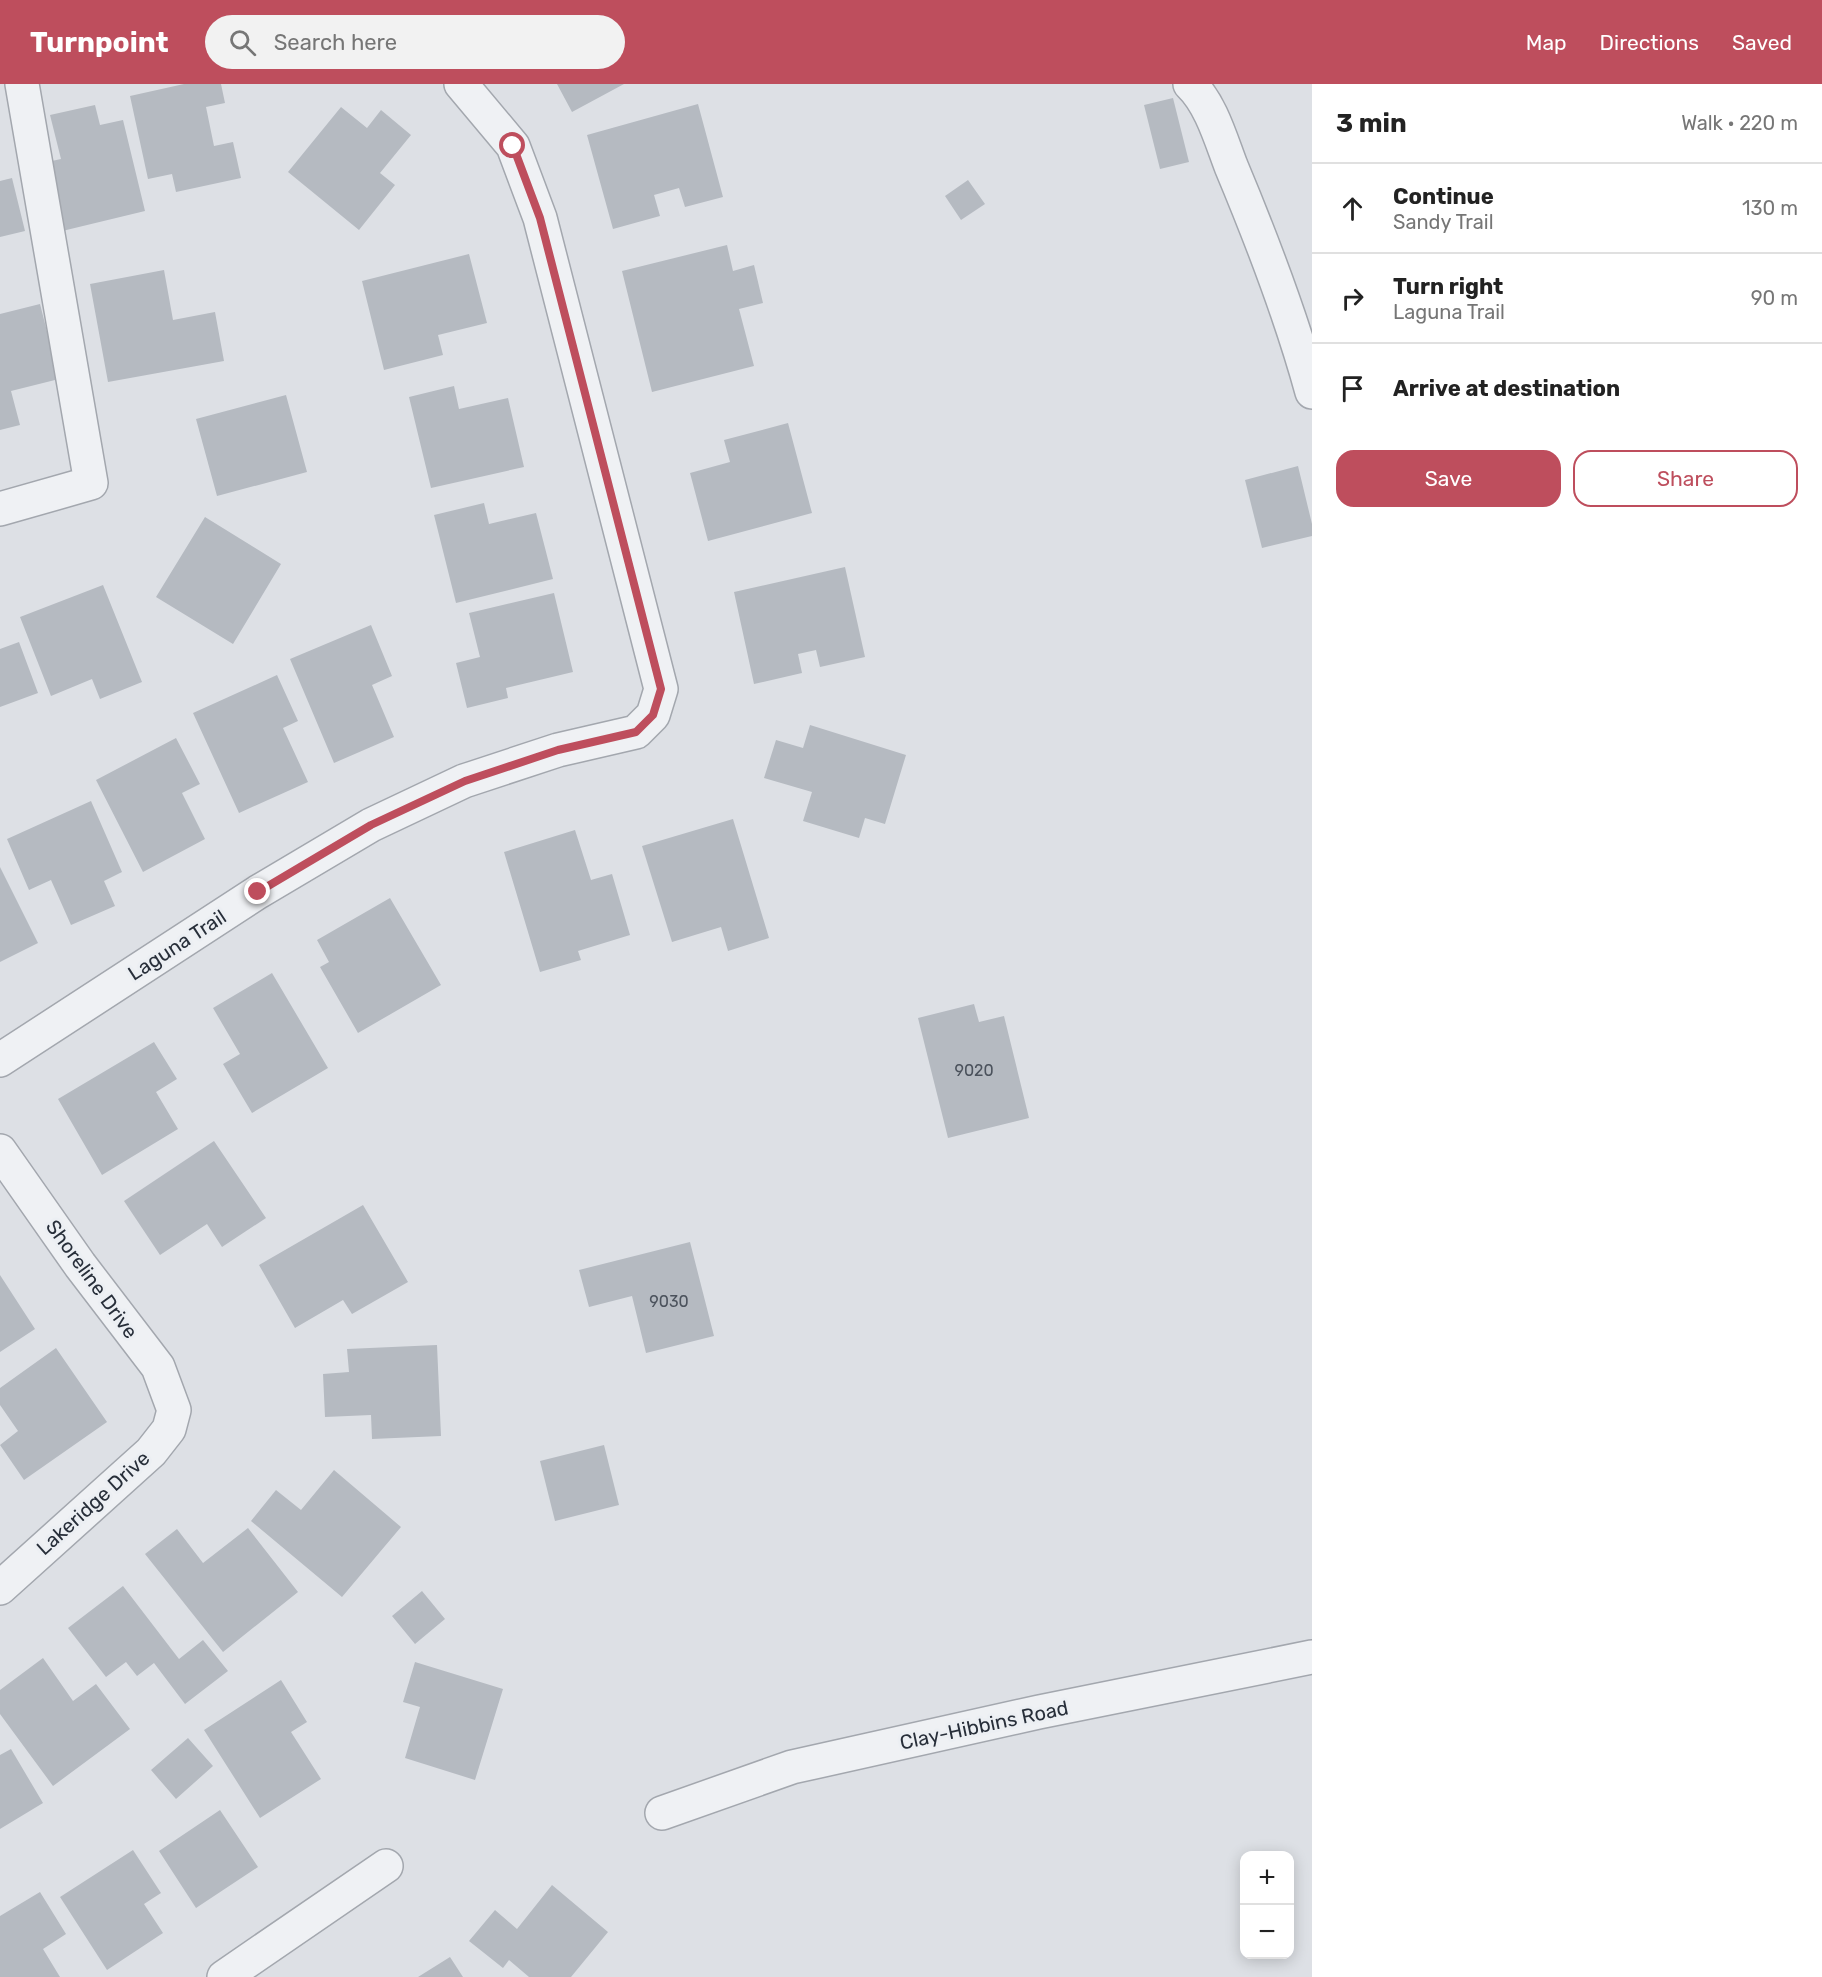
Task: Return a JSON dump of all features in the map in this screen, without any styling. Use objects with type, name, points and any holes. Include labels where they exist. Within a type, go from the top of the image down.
[{"type":"street","points":[[0,509],[91,483],[22,84]]},
{"type":"street","name":"Laguna Trail","points":[[0,1060],[258,892],[371,825],[465,781],[558,750],[636,732],[653,715],[661,689],[540,218],[513,146],[461,84]]},
{"type":"street","points":[[1190,84],[1214,123],[1254,220],[1298,338],[1312,392]]},
{"type":"street","name":"Shoreline Drive","points":[[0,1151],[80,1265],[158,1367],[174,1410]]},
{"type":"street","name":"Lakeridge Drive","points":[[0,1588],[151,1452],[169,1429],[174,1410]]},
{"type":"street","name":"Clay-Hibbins Road","points":[[662,1813],[792,1767],[1039,1712],[1312,1657]]},
{"type":"street","points":[[224,1977],[386,1866]]},
{"type":"building","points":[[184,84],[221,84],[225,103],[206,107],[214,146],[233,142],[241,178],[176,192],[172,174],[148,179],[130,96]]},
{"type":"building","points":[[557,84],[624,84],[572,112]]},
{"type":"building","points":[[1173,98],[1189,162],[1160,169],[1144,105]]},
{"type":"building","points":[[698,104],[723,197],[685,207],[679,188],[654,195],[660,216],[613,229],[587,135]]},
{"type":"building","points":[[95,105],[100,125],[123,120],[145,211],[54,233],[38,164],[61,159],[50,115]]},
{"type":"building","points":[[341,107],[367,128],[381,110],[411,135],[380,173],[395,185],[359,230],[288,172]]},
{"type":"building","points":[[12,178],[25,231],[0,237],[0,181]]},
{"type":"building","points":[[968,180],[985,204],[961,220],[945,196]]},
{"type":"building","points":[[727,245],[733,271],[754,265],[763,303],[739,309],[754,366],[652,392],[622,271]]},
{"type":"building","points":[[469,254],[487,323],[438,335],[443,355],[384,370],[362,281]]},
{"type":"building","points":[[164,270],[173,320],[215,312],[224,361],[108,382],[90,284]]},
{"type":"building","points":[[40,304],[59,379],[11,391],[20,425],[0,430],[0,314]]},
{"type":"building","points":[[454,386],[459,409],[508,398],[524,467],[431,488],[409,397]]},
{"type":"building","points":[[286,395],[307,472],[217,496],[196,419]]},
{"type":"building","points":[[788,423],[812,513],[708,541],[690,473],[730,462],[724,440]]},
{"type":"building","points":[[1298,466],[1312,524],[1312,536],[1262,548],[1245,480]]},
{"type":"building","points":[[484,503],[489,524],[536,513],[553,579],[456,603],[434,515]]},
{"type":"building","points":[[205,517],[281,564],[233,644],[156,597]]},
{"type":"building","points":[[845,567],[865,657],[820,667],[816,650],[798,654],[802,673],[754,684],[734,592]]},
{"type":"building","points":[[103,585],[142,682],[100,699],[92,679],[51,696],[20,617]]},
{"type":"building","points":[[554,593],[573,672],[506,688],[508,698],[467,708],[456,663],[480,657],[469,613]]},
{"type":"building","points":[[371,625],[392,676],[372,685],[394,737],[334,763],[290,659]]},
{"type":"building","points":[[19,642],[38,693],[0,707],[0,649]]},
{"type":"building","points":[[277,675],[298,721],[283,728],[308,782],[239,813],[193,713]]},
{"type":"building","points":[[810,725],[906,755],[885,824],[865,818],[859,838],[803,821],[812,792],[764,778],[776,740],[803,748]]},
{"type":"building","points":[[176,738],[200,784],[182,793],[205,839],[143,872],[96,780]]},
{"type":"building","points":[[91,801],[122,872],[104,881],[115,906],[71,925],[51,880],[29,890],[7,839]]},
{"type":"building","points":[[733,819],[769,938],[728,951],[721,927],[672,942],[642,846]]},
{"type":"building","points":[[575,830],[591,880],[612,874],[630,935],[578,951],[581,960],[540,972],[504,852]]},
{"type":"building","points":[[0,867],[38,943],[0,962]]},
{"type":"building","points":[[390,898],[441,985],[358,1033],[320,967],[329,962],[317,940]]},
{"type":"building","points":[[272,973],[328,1068],[252,1113],[223,1064],[240,1054],[213,1008]]},
{"type":"building","points":[[974,1004],[979,1022],[1004,1016],[1029,1118],[948,1138],[918,1018]]},
{"type":"building","points":[[154,1042],[177,1079],[156,1092],[178,1129],[102,1175],[58,1099]]},
{"type":"building","points":[[214,1141],[266,1218],[222,1247],[207,1224],[160,1255],[124,1201]]},
{"type":"building","points":[[363,1205],[408,1282],[352,1314],[343,1300],[295,1328],[259,1265]]},
{"type":"building","points":[[690,1242],[714,1336],[646,1353],[632,1296],[589,1307],[579,1270]]},
{"type":"building","points":[[0,1275],[35,1329],[0,1352]]},
{"type":"building","points":[[437,1345],[441,1436],[372,1439],[371,1415],[325,1417],[323,1374],[349,1372],[347,1349]]},
{"type":"building","points":[[56,1348],[107,1422],[24,1480],[0,1445],[18,1431],[0,1405],[0,1388]]},
{"type":"building","points":[[604,1445],[619,1505],[555,1521],[540,1461]]},
{"type":"building","points":[[334,1470],[401,1527],[342,1597],[251,1521],[276,1490],[301,1510]]},
{"type":"building","points":[[248,1528],[298,1592],[223,1652],[145,1554],[177,1529],[203,1563]]},
{"type":"building","points":[[123,1586],[179,1659],[203,1640],[228,1671],[185,1704],[154,1663],[137,1676],[126,1662],[106,1677],[68,1628]]},
{"type":"building","points":[[422,1591],[445,1619],[415,1644],[392,1616]]},
{"type":"building","points":[[43,1658],[73,1701],[96,1684],[130,1729],[53,1786],[0,1714],[0,1690]]},
{"type":"building","points":[[415,1662],[503,1689],[475,1780],[405,1758],[420,1707],[403,1702]]},
{"type":"building","points":[[281,1680],[307,1722],[291,1732],[321,1779],[260,1818],[204,1730]]},
{"type":"building","points":[[188,1738],[213,1766],[176,1799],[151,1770]]},
{"type":"building","points":[[11,1749],[43,1803],[0,1829],[0,1755]]},
{"type":"building","points":[[220,1810],[258,1867],[196,1908],[159,1851]]},
{"type":"building","points":[[133,1850],[161,1893],[144,1904],[163,1933],[107,1970],[60,1897]]},
{"type":"building","points":[[552,1885],[608,1932],[571,1977],[529,1977],[509,1960],[503,1968],[469,1941],[495,1910],[517,1929]]},
{"type":"building","points":[[40,1892],[66,1934],[43,1949],[60,1977],[0,1977],[0,1916]]},
{"type":"building","points":[[450,1957],[463,1977],[418,1977]]},
{"type":"route","points":[[258,892],[371,825],[465,781],[558,750],[636,732],[653,715],[661,689],[540,218],[513,146]]}]
